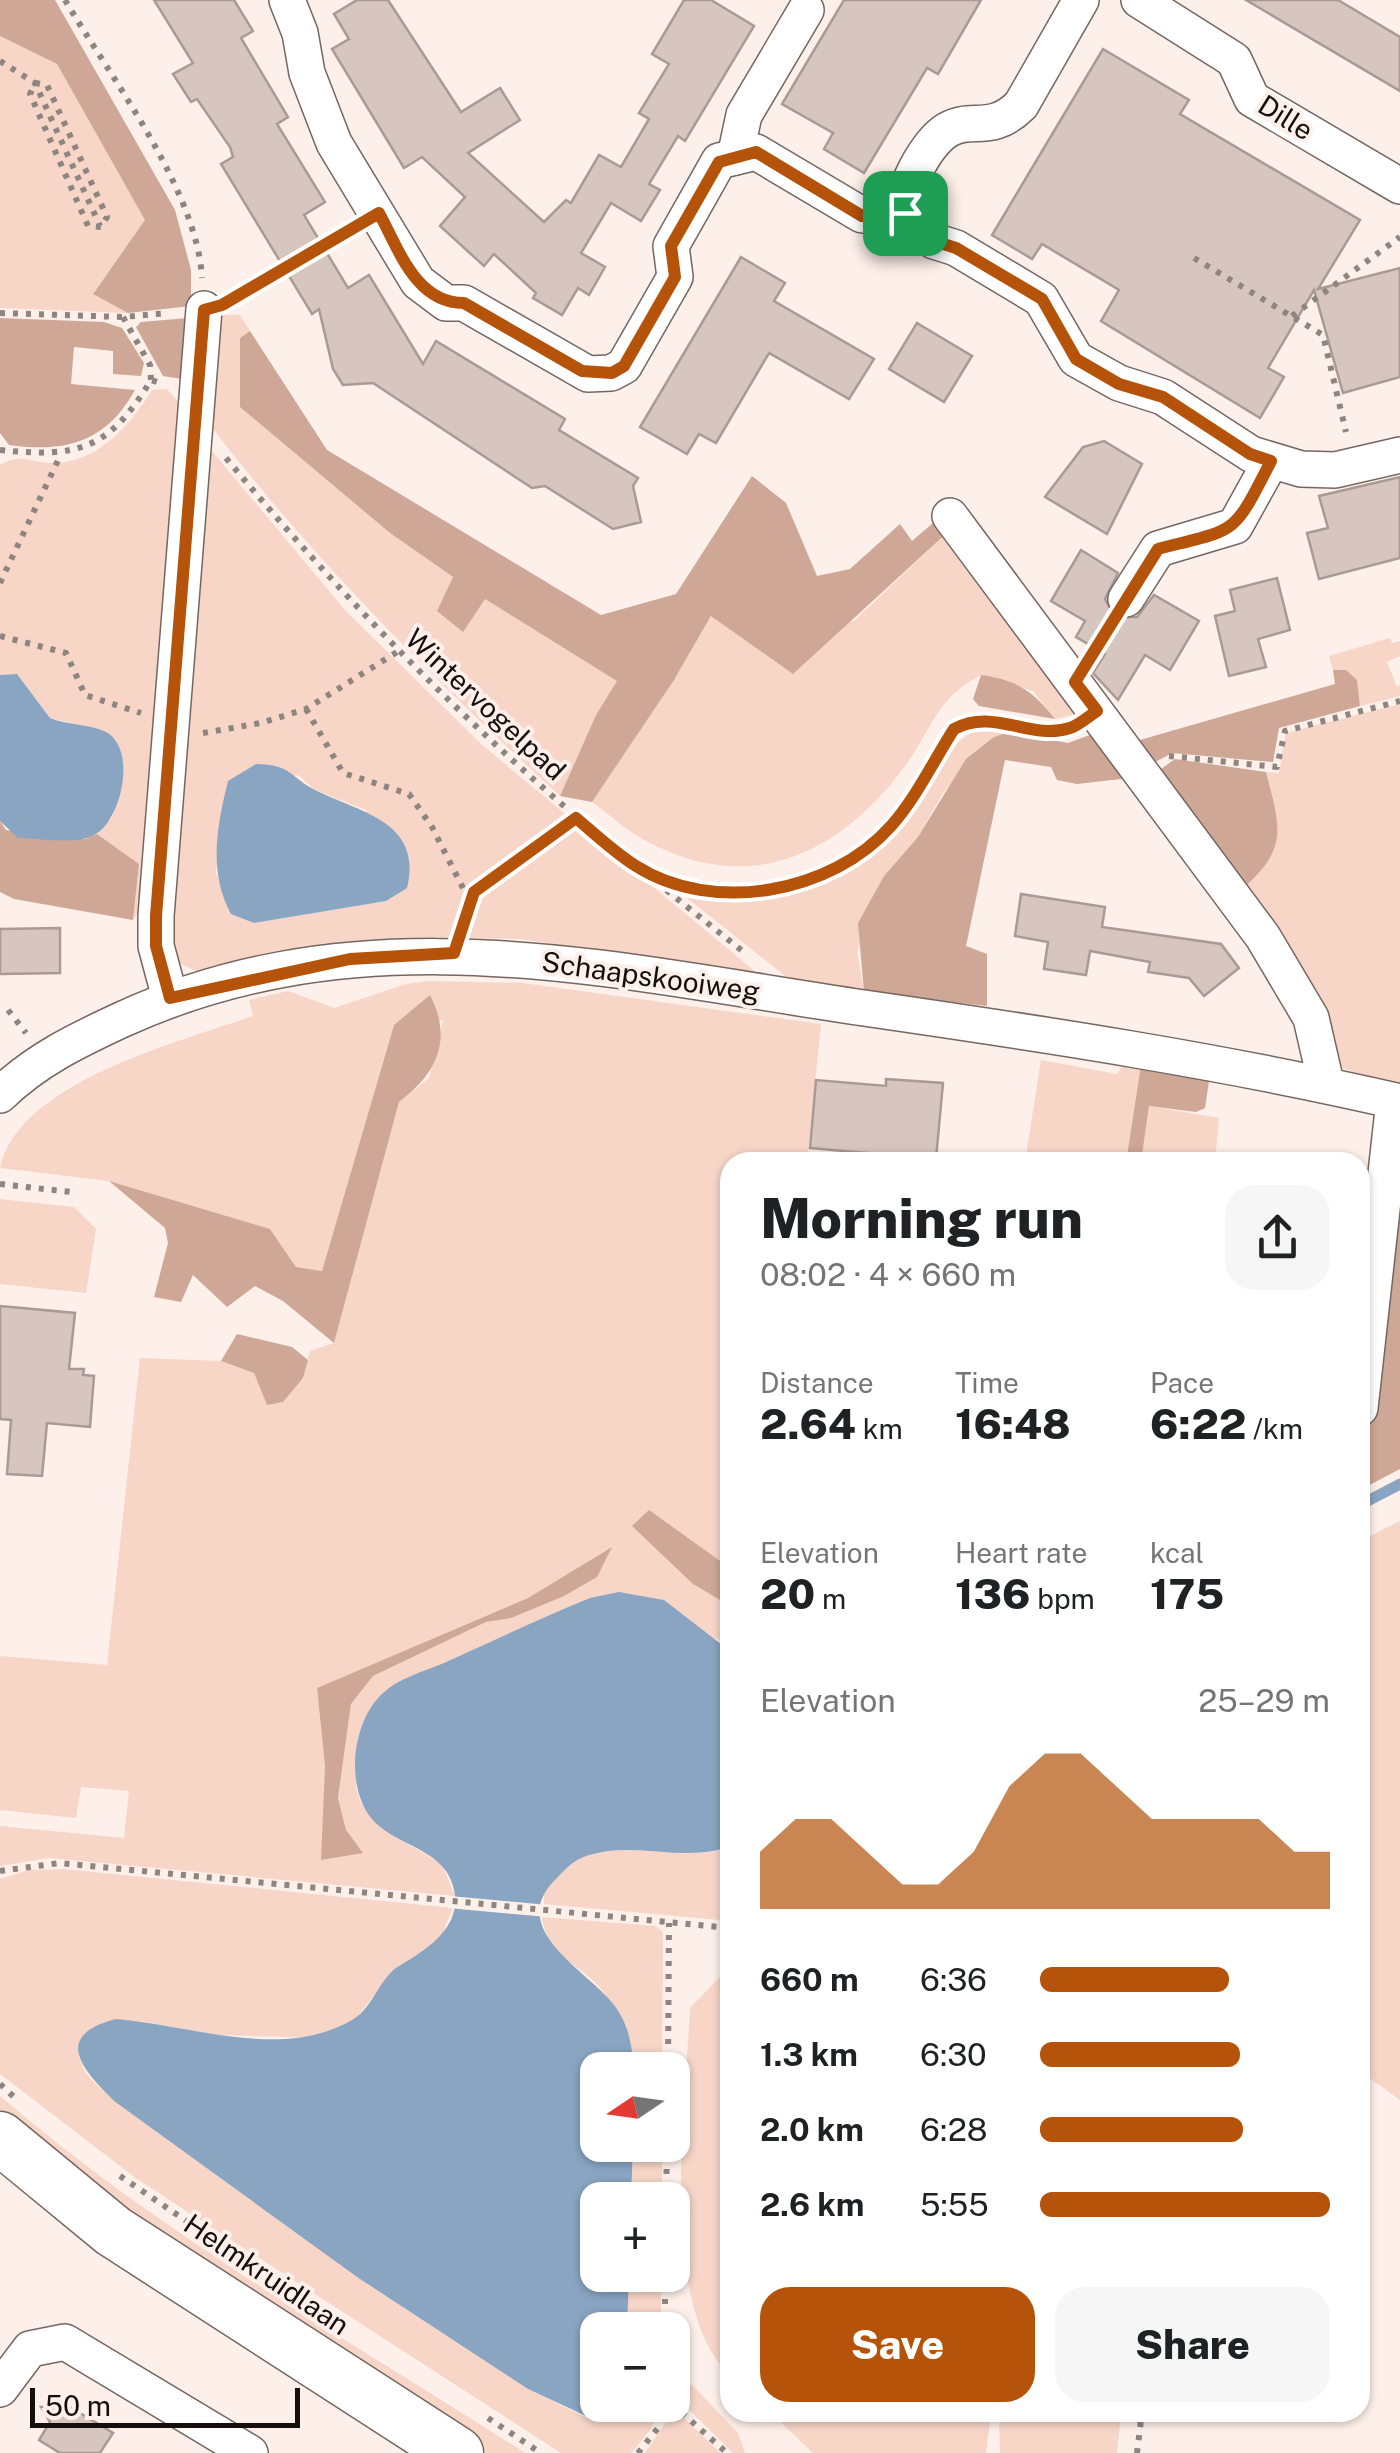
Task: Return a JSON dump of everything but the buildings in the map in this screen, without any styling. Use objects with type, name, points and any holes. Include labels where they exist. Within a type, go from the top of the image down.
[{"type":"street","points":[[287,0],[300,33],[307,73],[334,143],[427,292],[446,303],[464,303],[582,371],[612,373],[624,366],[675,277],[671,246],[719,162],[756,152],[862,216],[905,213]]},
{"type":"street","points":[[1081,0],[1021,105],[1010,116],[993,122],[956,124],[930,143],[905,194],[905,213],[910,222],[934,241],[956,248],[1042,299],[1076,359],[1119,384],[1163,397],[1236,445],[1271,461],[1302,469],[1354,467],[1400,455]]},
{"type":"street","name":"Dille","points":[[1139,0],[1234,60],[1252,99],[1400,186]]},
{"type":"street","points":[[735,157],[744,115],[806,10]]},
{"type":"street","points":[[170,998],[156,946],[156,916],[204,310]]},
{"type":"street","points":[[1126,599],[1158,549],[1235,526],[1271,461]]},
{"type":"street","points":[[950,516],[1144,774],[1288,976],[1317,1035],[1326,1083]]},
{"type":"street","name":"Schaapskooiweg","points":[[0,1095],[63,1047],[170,998],[350,959],[454,953],[588,964],[1326,1083],[1397,1101],[1370,1325]]},
{"type":"street","name":"Helmkruidlaan","points":[[11,2121],[113,2231]]},
{"type":"street","name":"Helmkruidlaan","points":[[0,2178],[20,2192],[113,2231],[466,2432]]},
{"type":"street","points":[[0,2389],[30,2349],[65,2342],[250,2453]]},
{"type":"path","points":[[65,0],[184,199],[198,247],[204,310]]},
{"type":"path","points":[[0,61],[47,85],[107,217],[101,227],[88,226],[30,94],[35,82]]},
{"type":"path","points":[[0,313],[123,318],[204,310],[222,305],[379,213]]},
{"type":"path","points":[[1292,316],[1400,237]]},
{"type":"path","points":[[1194,258],[1323,335],[1354,467]]},
{"type":"path","points":[[0,450],[61,454],[100,440],[116,428],[150,380],[150,365],[123,318]]},
{"type":"path","points":[[150,380],[197,408]]},
{"type":"path","name":"Wintervogelpad","points":[[197,408],[300,546],[459,715],[637,867],[668,880],[711,890],[766,890],[804,881],[857,856],[892,826],[954,729],[969,721],[989,718],[1045,729],[1070,728],[1097,711]]},
{"type":"path","points":[[0,583],[61,454]]},
{"type":"path","points":[[1075,682],[1126,599]]},
{"type":"path","points":[[1144,774],[1174,756],[1277,767],[1284,732],[1400,702]]},
{"type":"path","points":[[306,709],[343,772],[400,788],[421,809],[469,900]]},
{"type":"path","points":[[454,953],[469,900],[479,886],[576,818]]},
{"type":"path","points":[[637,867],[800,998]]},
{"type":"path","points":[[0,1184],[71,1192]]},
{"type":"path","points":[[0,1871],[60,1863],[720,1927]]},
{"type":"path","points":[[668,2052],[669,1923]]},
{"type":"path","points":[[0,2084],[11,2121]]},
{"type":"path","name":"Helmkruidlaan","points":[[110,2169],[233,2252]]},
{"type":"path","points":[[690,2420],[727,2453]]},
{"type":"path","points":[[638,2453],[660,2422]]},
{"type":"path","points":[[1137,2453],[1141,2422]]},
{"type":"path","points":[[466,2432],[541,2453]]},
{"type":"shaded area","points":[[0,0],[55,0],[175,210],[191,270],[191,306],[128,313],[93,294],[145,220],[57,64],[0,36]]},
{"type":"shaded area","points":[[0,36],[57,64],[146,220],[93,293],[128,313],[0,308]]},
{"type":"shaded area","points":[[216,314],[240,315],[250,331],[240,338],[240,407],[390,533],[454,578],[437,610],[484,598],[618,681],[596,715],[560,796],[376,617],[290,523],[209,424]]},
{"type":"shaded area","points":[[0,318],[104,322],[122,328],[144,363],[141,376],[113,374],[113,351],[74,347],[71,384],[135,390],[124,408],[111,422],[82,440],[49,447],[9,445],[0,433]]},
{"type":"shaded area","points":[[188,318],[182,379],[163,376],[136,327],[141,322]]},
{"type":"shaded area","points":[[250,331],[327,450],[601,615],[676,594],[752,476],[786,503],[817,576],[850,569],[900,524],[912,541],[933,523],[945,523],[950,530],[793,674],[711,616],[674,680],[592,802],[560,796],[596,715],[617,681],[485,599],[463,632],[437,611],[453,577],[390,533],[240,407],[240,338]]},
{"type":"shaded area","points":[[167,389],[183,408],[145,902],[133,920],[139,864],[97,834],[113,816],[105,731],[50,718],[17,674],[0,675],[0,465],[14,459],[53,463],[84,457],[111,440],[152,390]]},
{"type":"shaded area","points":[[206,444],[346,611],[481,744],[763,978],[521,939],[424,937],[372,942],[201,973],[174,961],[168,920]],"holes":[[[298,775],[315,790],[366,810],[386,901],[255,923],[231,914],[216,872],[225,797]]]},
{"type":"shaded area","points":[[950,530],[1085,712],[1055,719],[1033,691],[981,675],[954,693],[905,766],[852,822],[823,843],[791,857],[758,865],[723,866],[686,858],[641,838],[592,802],[674,680],[712,615],[854,621]]},
{"type":"shaded area","points":[[1390,638],[1392,643],[1400,641],[1400,656],[1387,662],[1397,687],[1400,685],[1400,696],[1360,706],[1357,680],[1333,670],[1329,656]]},
{"type":"shaded area","points":[[1333,670],[1346,670],[1357,680],[1360,706],[1279,728],[1273,762],[1172,753],[1148,766],[1133,742],[1335,684]]},
{"type":"shaded area","points":[[981,675],[1023,688],[1055,719],[979,706],[973,699]]},
{"type":"shaded area","points":[[1400,704],[1400,1087],[1339,1067],[1239,892],[1266,863],[1277,838],[1266,772],[1279,773],[1286,733]]},
{"type":"shaded area","points":[[981,729],[1009,732],[994,737],[943,793],[918,837],[884,876],[857,951],[864,992],[794,983],[673,887],[750,895],[785,892],[817,883],[874,847],[900,821],[955,745]]},
{"type":"shaded area","points":[[1009,732],[1068,743],[1098,732],[1130,778],[1077,784],[1057,780],[1051,767],[1005,760],[966,946],[987,954],[987,1006],[864,992],[858,923],[884,876],[918,837],[966,759],[994,737]]},
{"type":"shaded area","points":[[1175,759],[1266,772],[1277,838],[1266,863],[1239,892],[1154,774]]},
{"type":"shaded area","points":[[0,821],[6,830],[85,839],[97,834],[139,864],[133,920],[14,899],[0,892]]},
{"type":"shaded area","points":[[523,983],[821,1024],[808,1152],[720,1152],[720,1561],[649,1511],[693,1584],[720,1600],[720,1640],[590,1598],[384,1692],[358,1737],[356,1788],[361,1803],[386,1831],[442,1864],[455,1896],[49,1858],[0,1866],[0,1826],[124,1838],[129,1791],[81,1787],[76,1818],[0,1810],[0,1656],[107,1665],[140,1358],[221,1361],[254,1373],[267,1404],[303,1379],[310,1351],[334,1343],[399,1102],[429,1078],[443,1020],[394,1025],[322,1271],[296,1267],[270,1229],[109,1181],[0,1168],[13,1138],[37,1112],[69,1089],[146,1053],[253,1016],[249,1000],[288,991],[334,1008],[406,984]],"holes":[[[610,1548],[511,1618],[486,1622],[373,1676],[351,1704],[338,1799],[346,1830],[322,1860],[325,1766],[317,1688],[528,1598]]]},
{"type":"shaded area","points":[[430,995],[440,1027],[437,1054],[423,1079],[399,1102],[334,1343],[283,1301],[255,1286],[227,1307],[193,1275],[181,1302],[154,1297],[168,1243],[165,1228],[109,1181],[270,1229],[296,1267],[322,1271],[394,1025]]},
{"type":"shaded area","points":[[1041,1060],[1117,1074],[1124,1064],[1141,1065],[1128,1152],[1027,1152]]},
{"type":"shaded area","points":[[1141,1065],[1209,1081],[1205,1108],[1196,1112],[1149,1106],[1142,1152],[1128,1152]]},
{"type":"shaded area","points":[[1149,1106],[1219,1118],[1216,1152],[1142,1152]]},
{"type":"shaded area","points":[[1400,1197],[1400,1469],[1370,1485],[1370,1417],[1376,1405]]},
{"type":"shaded area","points":[[0,1199],[74,1207],[96,1229],[86,1293],[0,1284]]},
{"type":"shaded area","points":[[237,1334],[292,1347],[308,1360],[303,1378],[283,1402],[267,1405],[254,1373],[221,1361]]},
{"type":"shaded area","points":[[649,1510],[720,1561],[720,1600],[693,1584],[632,1526]]},
{"type":"shaded area","points":[[1400,1521],[1400,2100],[1370,2078],[1370,1536]]},
{"type":"shaded area","points":[[612,1547],[597,1577],[564,1596],[511,1618],[486,1622],[373,1676],[351,1704],[338,1798],[346,1830],[363,1853],[321,1860],[325,1766],[317,1688],[528,1598]]},
{"type":"shaded area","points":[[619,1850],[720,1850],[720,1920],[544,1904],[544,1892],[580,1858]]},
{"type":"shaded area","points":[[63,1869],[453,1908],[439,1942],[398,1966],[356,2018],[318,2038],[219,2035],[140,2021],[80,2042],[80,2060],[88,2075],[114,2101],[357,2277],[528,2389],[580,2415],[580,2422],[654,2422],[631,2453],[561,2453],[137,2179],[0,2074],[0,1879],[29,1870]]},
{"type":"shaded area","points":[[542,1917],[655,1926],[663,1932],[662,2052],[631,2052],[625,2029],[604,1992],[568,1961],[547,1936]]},
{"type":"shaded area","points":[[720,1977],[720,2362],[707,2344],[690,2290],[690,2182],[681,2182],[682,2162],[690,2162],[690,2008]]},
{"type":"shaded area","points":[[0,2096],[61,2146],[190,2240],[525,2453],[487,2453],[0,2126]]},
{"type":"shaded area","points":[[632,2162],[662,2162],[662,2182],[632,2182]]},
{"type":"shaded area","points":[[628,2292],[661,2292],[661,2312],[628,2312]]},
{"type":"shaded area","points":[[690,2383],[720,2414],[720,2422],[728,2422],[738,2433],[745,2453],[733,2453],[690,2411]]},
{"type":"shaded area","points":[[666,2422],[688,2422],[720,2453],[645,2453]]},
{"type":"shaded area","points":[[780,2422],[990,2422],[986,2453],[813,2453]]},
{"type":"shaded area","points":[[999,2422],[1120,2422],[1117,2453],[1000,2453]]},
{"type":"water","points":[[17,674],[50,718],[104,731],[121,751],[119,798],[105,826],[88,838],[18,838],[0,821],[0,675]]},
{"type":"water","points":[[256,764],[284,769],[317,791],[385,823],[406,848],[410,866],[407,888],[386,901],[254,923],[231,914],[217,865],[221,815],[228,781]]},
{"type":"water","points":[[619,1592],[664,1600],[720,1643],[720,1849],[691,1853],[623,1850],[589,1855],[565,1870],[541,1900],[540,1917],[546,1934],[614,2005],[626,2028],[632,2052],[580,2052],[580,2162],[632,2162],[632,2182],[580,2182],[580,2292],[628,2292],[628,2312],[580,2312],[580,2413],[528,2389],[357,2277],[114,2101],[92,2078],[79,2055],[84,2035],[116,2019],[266,2039],[325,2032],[360,2014],[387,1976],[443,1932],[450,1922],[455,1897],[452,1883],[438,1862],[380,1827],[363,1804],[355,1771],[364,1720],[383,1693],[404,1679],[590,1598]]},
{"type":"pier","points":[[450,1896],[548,1905],[547,1917],[448,1908]]},
{"type":"waterway","points":[[1370,1500],[1400,1484]]},
{"type":"route","points":[[756,152],[862,216],[905,213],[920,232],[934,241],[956,248],[1042,299],[1050,308],[1063,343],[1076,359],[1119,384],[1163,397],[1250,454],[1271,461],[1235,526],[1226,532],[1158,549],[1075,682],[1097,711],[1070,728],[1045,729],[989,718],[969,721],[954,729],[892,826],[857,856],[804,881],[747,892],[711,890],[668,880],[637,867],[576,818],[479,886],[469,900],[454,953],[350,959],[170,998],[155,930],[204,310],[222,305],[379,213],[404,260],[427,292],[446,303],[464,303],[588,374],[612,373],[624,366],[675,277],[671,246],[719,162],[756,152]]}]
